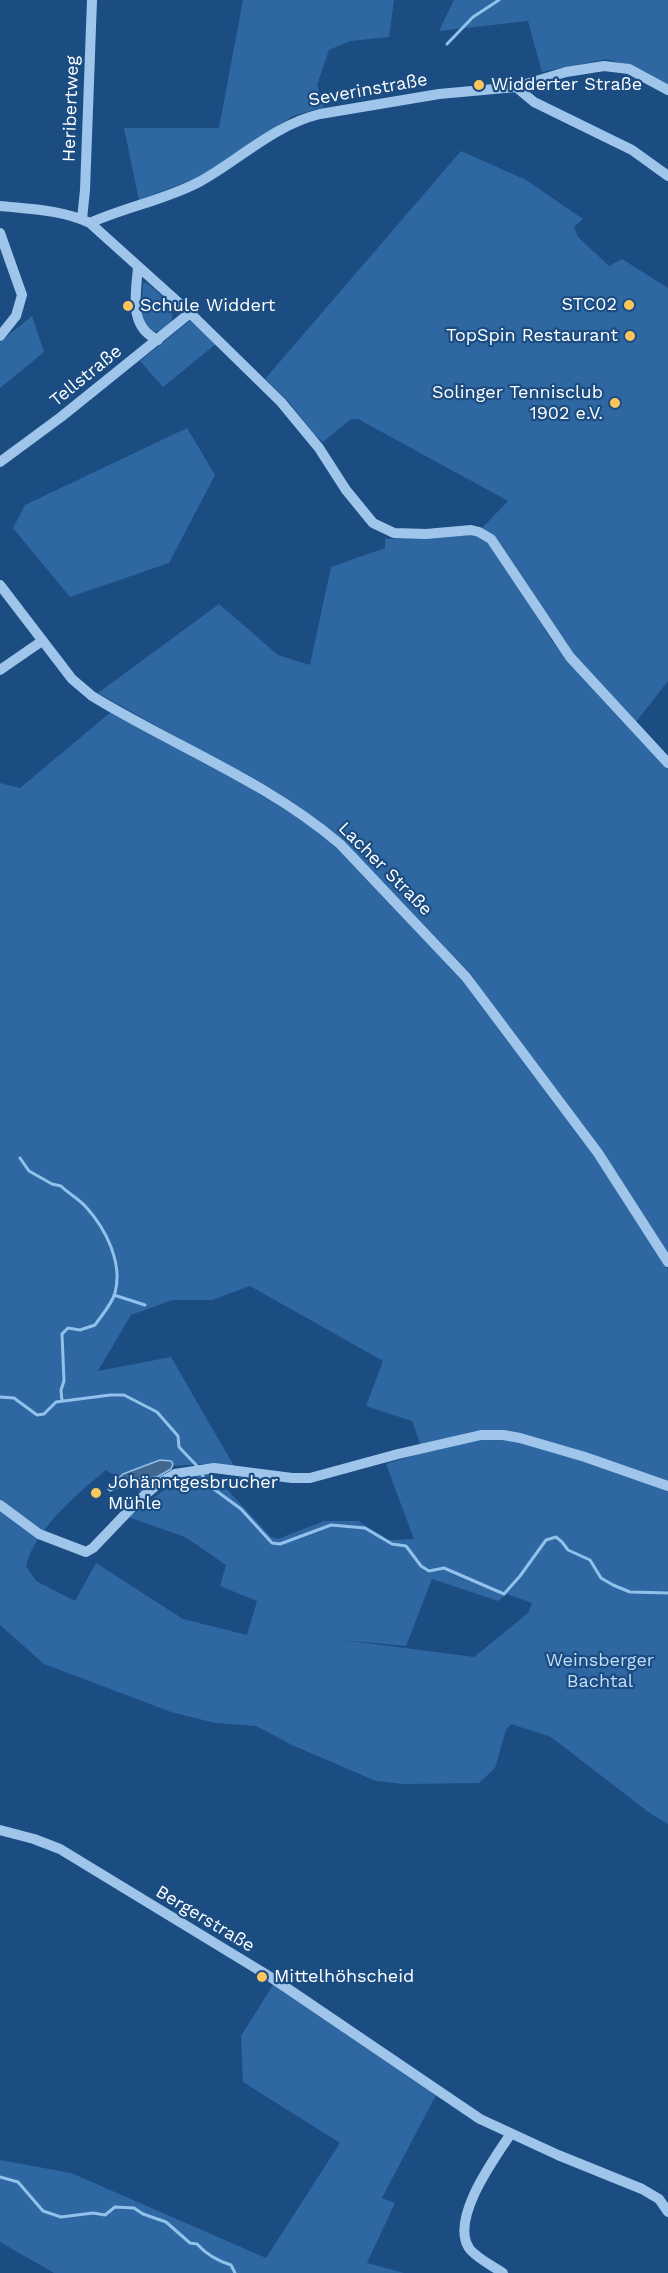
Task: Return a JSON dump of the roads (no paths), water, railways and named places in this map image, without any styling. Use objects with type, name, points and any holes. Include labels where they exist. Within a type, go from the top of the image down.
[{"type":"street","name":"Heribertweg","points":[[86,221],[85,190],[92,0]]},
{"type":"street","name":"Severinstraße","points":[[86,221],[194,184],[283,129],[306,118],[409,99],[516,87],[566,72],[604,66],[629,69],[668,90]]},
{"type":"street","points":[[516,87],[534,102],[632,150],[668,176]]},
{"type":"street","points":[[0,206],[38,210],[86,221],[190,313],[290,412],[373,523],[394,533],[426,534],[471,530],[491,539],[570,657],[668,763]]},
{"type":"street","points":[[0,233],[22,298],[16,316],[0,336]]},
{"type":"street","points":[[138,267],[135,304],[137,319],[144,332],[158,340]]},
{"type":"street","name":"Tellstraße","points":[[0,462],[61,417],[190,313]]},
{"type":"street","name":"Lacher Straße","points":[[0,585],[72,679],[92,696],[238,774],[325,831],[340,844],[466,977],[598,1154],[668,1262]]},
{"type":"street","points":[[0,670],[42,641]]},
{"type":"street","points":[[0,1505],[39,1534],[86,1552],[93,1548],[138,1501],[159,1483],[175,1474],[222,1468],[292,1478],[310,1478],[398,1454],[481,1435],[503,1435],[585,1457],[668,1486]]},
{"type":"street","name":"Bergerstraße","points":[[0,1830],[60,1849],[272,1978],[480,2119],[510,2134],[642,2189],[667,2205]]},
{"type":"street","points":[[503,2273],[470,2249],[464,2235],[464,2224],[487,2169],[510,2134]]},
{"type":"waterway","points":[[447,44],[473,17],[499,0]]},
{"type":"waterway","points":[[20,1158],[29,1171],[52,1184],[61,1186],[86,1207],[106,1236],[115,1258],[117,1282],[114,1297],[109,1306],[95,1325],[80,1330],[68,1328],[62,1334],[64,1381],[61,1390],[62,1401]]},
{"type":"waterway","points":[[114,1295],[145,1305]]},
{"type":"waterway","points":[[0,1397],[14,1398],[37,1415],[44,1414],[56,1402],[110,1395],[124,1395],[157,1412],[178,1436],[179,1447],[198,1467],[207,1484],[241,1509],[272,1543],[280,1544],[331,1525],[365,1528],[392,1544],[406,1546],[421,1566],[429,1571],[444,1568],[504,1594],[546,1540],[556,1537],[568,1550],[590,1560],[601,1578],[613,1585],[630,1592],[668,1593]]},
{"type":"waterway","points":[[0,2177],[18,2182],[43,2211],[61,2217],[93,2213],[105,2215],[115,2207],[134,2208],[143,2214],[166,2222],[190,2243],[197,2244],[213,2257],[231,2265],[235,2273]]},
{"type":"place","name":"Widderter Straße","points":[[479,85]]},
{"type":"place","name":"STC02","points":[[629,305]]},
{"type":"place","name":"Schule Widdert","points":[[128,306]]},
{"type":"place","name":"TopSpin Restaurant","points":[[630,336]]},
{"type":"place","name":"Solinger Tennisclub 1902 e.V.","points":[[615,403]]},
{"type":"place","name":"Johänntgesbrucher Mühle","points":[[96,1493]]},
{"type":"place","name":"Mittelhöhscheid","points":[[262,1977]]},
{"type":"park label","name":"Weinsberger Bachtal","points":[[600,1671]]}]
